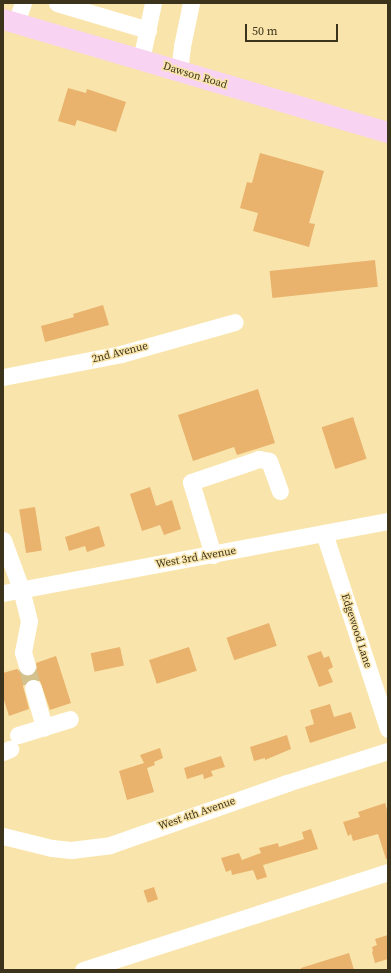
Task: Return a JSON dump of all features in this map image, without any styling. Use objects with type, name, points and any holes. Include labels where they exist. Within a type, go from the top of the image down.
[{"type":"main road","name":"Dawson Road","points":[[10,21],[388,132]]},
{"type":"street","points":[[10,21],[23,3]]},
{"type":"street","points":[[57,3],[148,30]]},
{"type":"street","points":[[142,60],[153,3]]},
{"type":"street","points":[[179,71],[182,46],[191,3]]},
{"type":"street","name":"2nd Avenue","points":[[3,377],[121,354],[235,322]]},
{"type":"street","points":[[213,555],[191,482],[259,459],[269,461],[280,491]]},
{"type":"street","name":"West 3rd Avenue","points":[[3,593],[213,555],[388,521]]},
{"type":"street","name":"Edgewood Lane","points":[[324,533],[385,710],[388,729]]},
{"type":"street","points":[[3,540],[21,589],[29,622],[23,652],[27,666]]},
{"type":"street","points":[[33,688],[44,727]]},
{"type":"street","points":[[11,745],[44,727],[70,719]]},
{"type":"street","name":"West 4th Avenue","points":[[3,836],[58,849],[71,850],[110,845],[287,783],[388,751]]},
{"type":"street","points":[[83,970],[388,872]]},
{"type":"building","points":[[68,88],[86,93],[87,89],[126,102],[116,132],[77,120],[75,126],[58,121]]},
{"type":"building","points":[[260,153],[324,171],[309,223],[315,224],[309,247],[253,231],[258,213],[240,208],[247,182],[252,183]]},
{"type":"building","points":[[375,260],[378,287],[272,298],[270,271]]},
{"type":"building","points":[[103,305],[109,325],[45,342],[41,326],[74,317],[73,314]]},
{"type":"building","points":[[258,389],[275,443],[237,455],[234,447],[193,461],[178,415]]},
{"type":"building","points":[[353,417],[367,459],[335,469],[322,427]]},
{"type":"building","points":[[150,487],[156,506],[172,500],[181,529],[164,535],[160,525],[142,531],[130,494]]},
{"type":"building","points":[[35,507],[42,550],[26,553],[19,510]]},
{"type":"building","points":[[99,526],[105,546],[87,552],[85,546],[69,551],[65,537]]},
{"type":"building","points":[[269,623],[277,646],[234,660],[226,638]]},
{"type":"building","points":[[120,647],[124,666],[95,672],[91,653]]},
{"type":"building","points":[[189,647],[197,671],[157,684],[149,660]]},
{"type":"building","points":[[321,651],[324,658],[329,656],[333,667],[328,670],[333,682],[319,687],[307,656]]},
{"type":"building","points":[[56,656],[71,703],[50,710],[40,681],[31,678],[26,681],[23,686],[29,709],[9,716],[3,697],[3,673],[17,669],[24,676],[30,675],[37,669],[36,663]]},
{"type":"building","points":[[330,704],[334,717],[351,712],[356,728],[310,743],[305,727],[314,724],[310,710]]},
{"type":"building","points":[[287,735],[291,749],[265,760],[265,758],[254,761],[250,747]]},
{"type":"building","points":[[160,748],[163,758],[154,762],[155,765],[147,768],[154,792],[127,800],[119,771],[144,763],[140,755]]},
{"type":"building","points":[[221,756],[225,767],[211,771],[213,776],[204,779],[203,774],[187,779],[184,768]]},
{"type":"building","points":[[385,803],[388,813],[388,859],[386,859],[378,834],[353,841],[351,834],[348,836],[343,822],[360,817],[358,812]]},
{"type":"building","points":[[311,829],[318,849],[263,865],[267,877],[257,880],[253,870],[232,875],[231,870],[226,872],[221,858],[239,853],[242,860],[261,853],[259,848],[278,843],[279,847],[304,839],[302,832]]},
{"type":"building","points":[[154,887],[158,899],[148,903],[144,890]]},
{"type":"building","points":[[388,935],[388,959],[375,963],[372,947],[377,945],[375,939]]},
{"type":"building","points":[[349,953],[354,970],[301,970],[301,968]]},
{"type":"tunnel","points":[[27,666],[33,688]]}]
